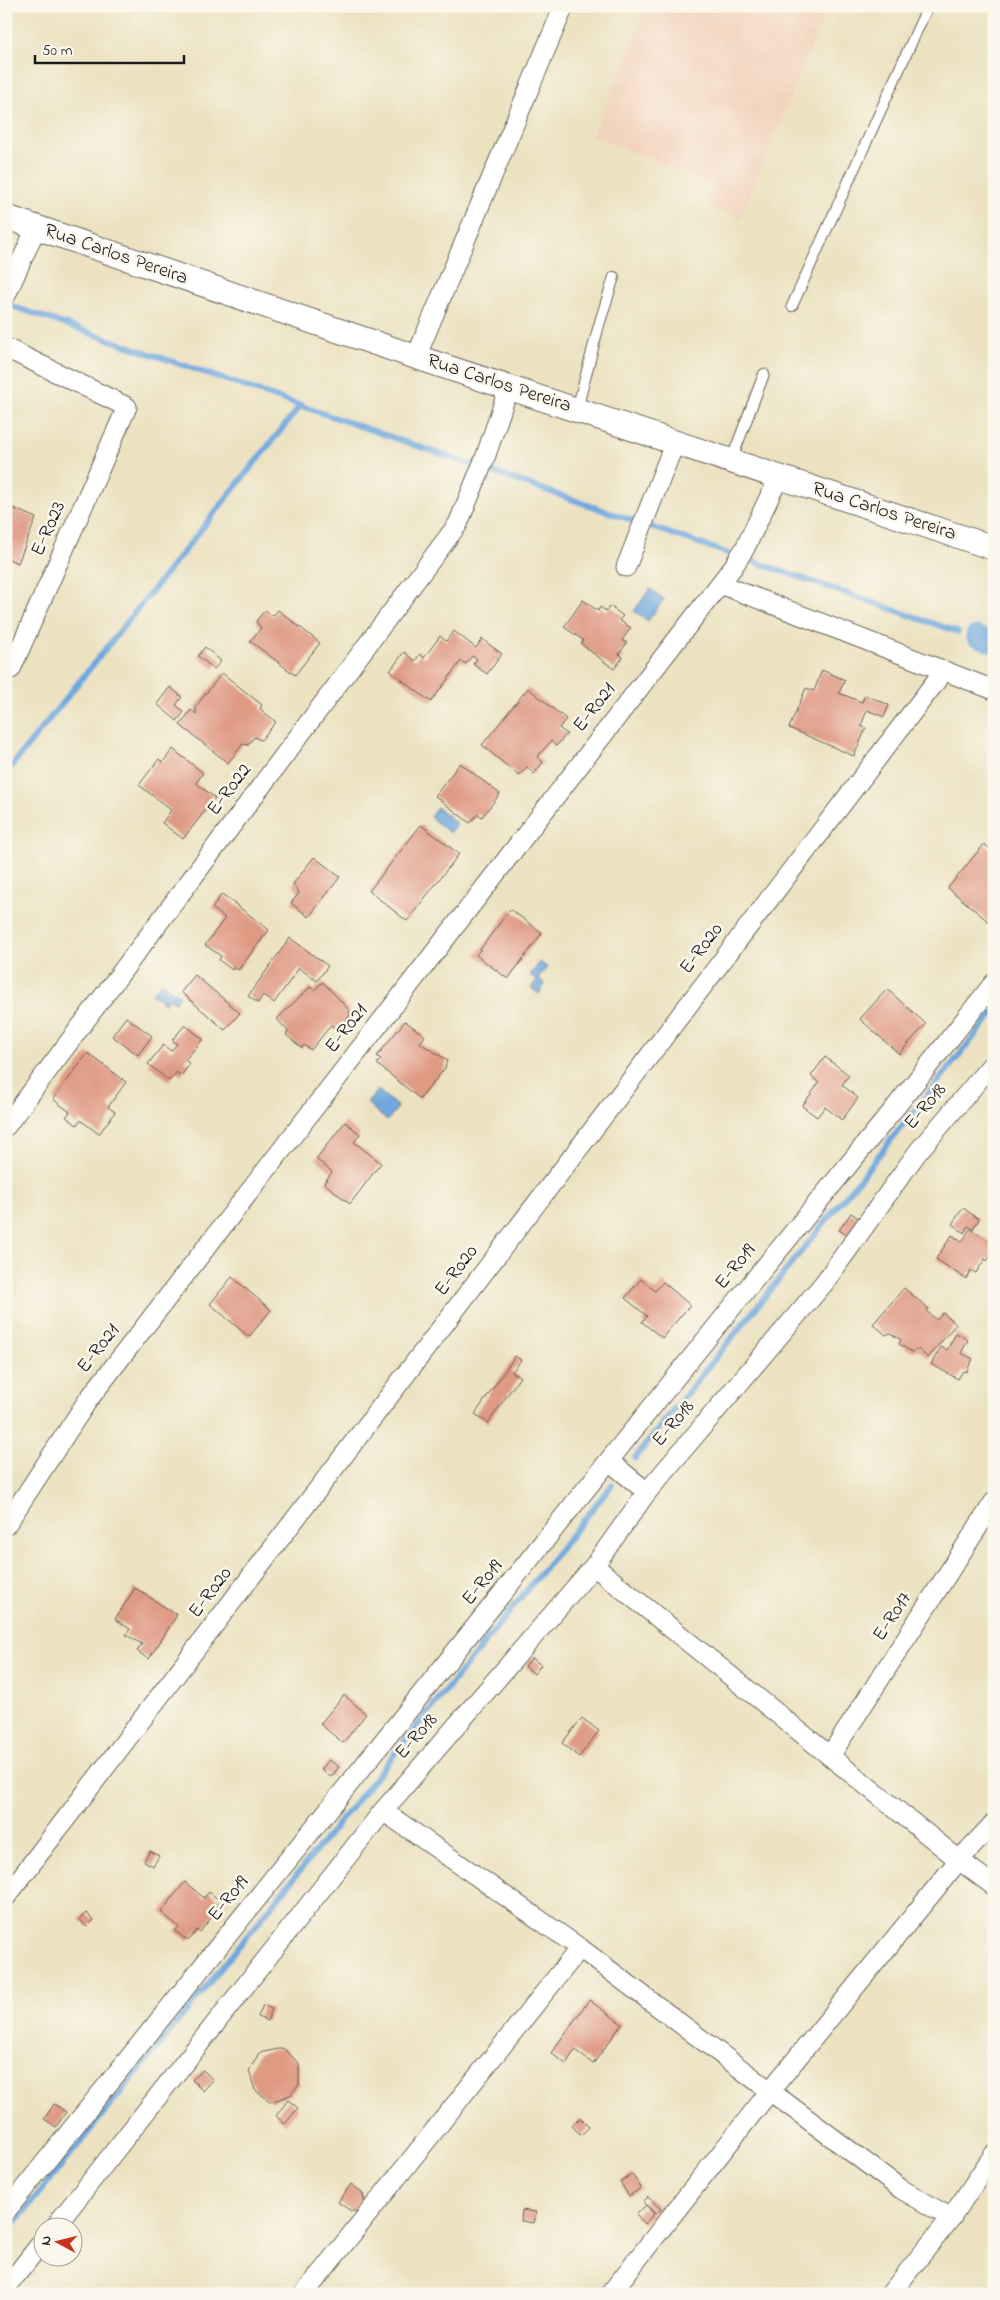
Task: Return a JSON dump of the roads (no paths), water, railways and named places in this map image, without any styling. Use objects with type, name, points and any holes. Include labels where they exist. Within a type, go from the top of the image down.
[{"type":"street","points":[[416,357],[564,6]]},
{"type":"street","name":"Rua Carlos Pereira","points":[[6,217],[416,357],[994,548]]},
{"type":"street","points":[[6,294],[36,228]]},
{"type":"street","name":"E-R023","points":[[6,348],[127,407],[12,670]]},
{"type":"street","name":"E-R022","points":[[6,1126],[458,524],[482,466],[509,387]]},
{"type":"street","points":[[626,567],[675,442]]},
{"type":"street","name":"E-R021","points":[[6,1525],[88,1400],[733,567],[745,548],[779,477]]},
{"type":"street","points":[[720,584],[943,672],[994,690]]},
{"type":"street","name":"E-R020","points":[[6,1897],[943,672]]},
{"type":"street","name":"E-R019","points":[[6,2211],[994,983]]},
{"type":"street","name":"E-R018","points":[[62,2218],[383,1811],[594,1566],[647,1492],[824,1283],[917,1153],[994,1062]]},
{"type":"street","points":[[609,1461],[647,1492]]},
{"type":"street","name":"E-R017","points":[[830,1756],[994,1502]]},
{"type":"street","points":[[594,1566],[959,1860],[994,1886]]},
{"type":"street","points":[[383,1811],[580,1948],[901,2189],[951,2218]]},
{"type":"street","points":[[610,2294],[770,2091],[959,1860],[994,1823]]},
{"type":"street","points":[[304,2294],[580,1948]]},
{"type":"street","points":[[890,2294],[951,2218],[994,2154]]},
{"type":"street","points":[[6,2288],[32,2255]]},
{"type":"lane","points":[[792,306],[928,6]]},
{"type":"lane","points":[[577,410],[598,325],[614,277]]},
{"type":"lane","points":[[730,462],[764,374]]},
{"type":"water","points":[[650,589],[664,599],[648,621],[634,611]]},
{"type":"water","points":[[437,807],[457,824],[450,833],[430,817]]},
{"type":"water","points":[[540,962],[547,967],[538,979],[545,984],[539,994],[531,988],[537,980],[530,975]]},
{"type":"water","points":[[161,982],[180,996],[175,1002],[169,998],[165,1003],[152,994]]},
{"type":"water","points":[[378,1090],[398,1107],[387,1121],[367,1103]]},
{"type":"waterway","points":[[6,304],[727,553]]},
{"type":"waterway","points":[[6,773],[301,405]]},
{"type":"waterway","points":[[741,557],[958,632]]},
{"type":"waterway","points":[[976,636],[994,643]]},
{"type":"waterway","points":[[635,1458],[994,1012]]},
{"type":"waterway","points":[[6,2234],[612,1485]]}]
